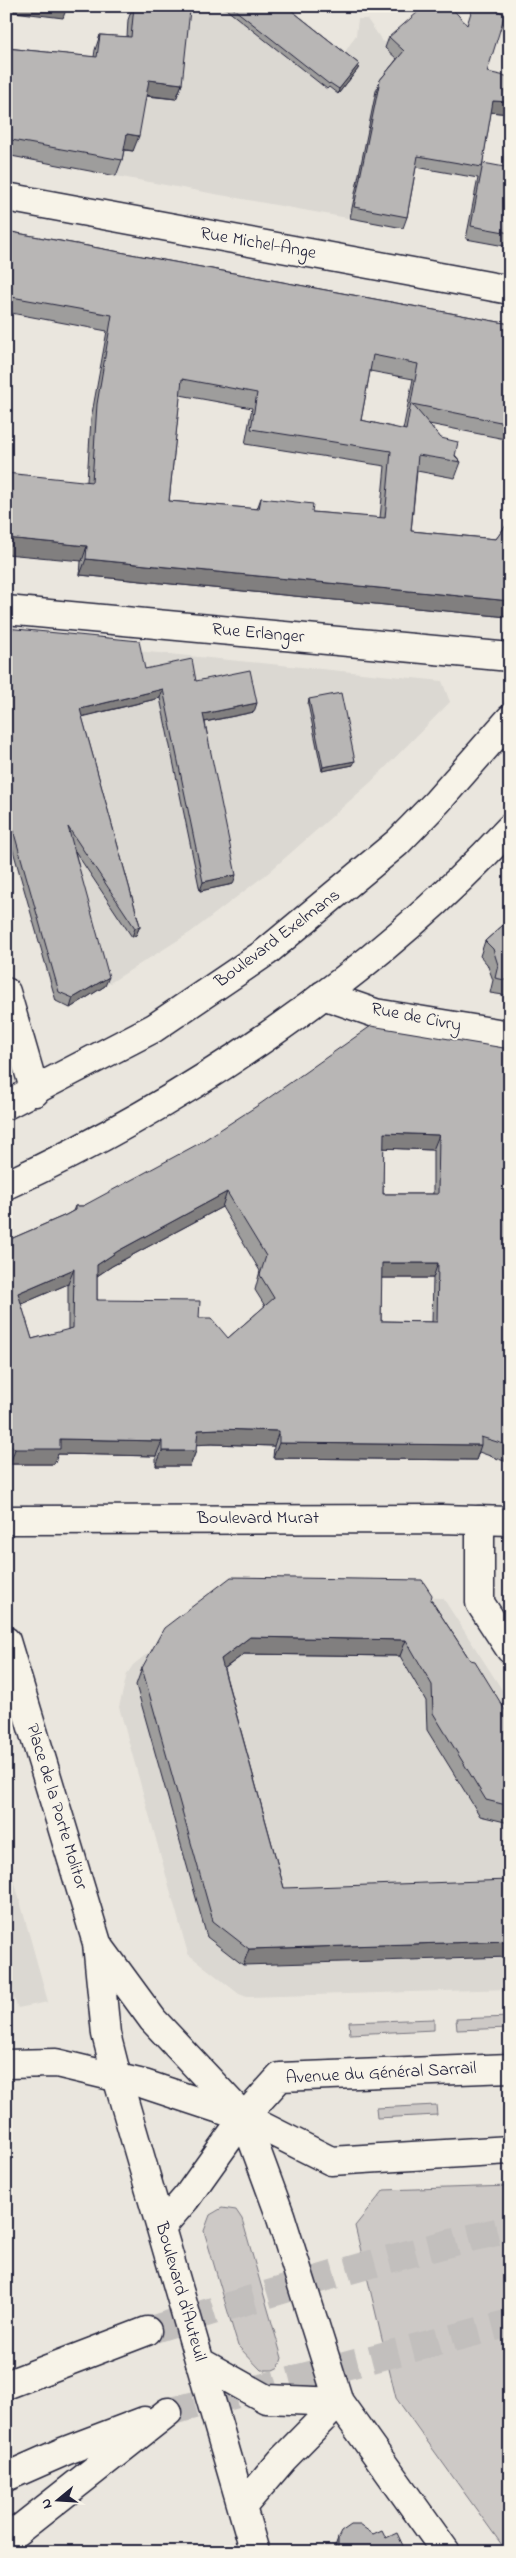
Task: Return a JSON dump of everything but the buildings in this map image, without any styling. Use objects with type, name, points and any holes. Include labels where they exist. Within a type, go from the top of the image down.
[{"type":"main road","name":"Rue Michel-Ange","points":[[6,197],[510,290]]},
{"type":"main road","name":"Rue Erlanger","points":[[6,610],[510,657]]},
{"type":"main road","name":"Boulevard Exelmans","points":[[6,1105],[35,1092],[154,1028],[266,952],[397,843],[437,802],[510,720]]},
{"type":"main road","points":[[6,1185],[70,1156],[194,1085],[323,995],[416,919],[510,828]]},
{"type":"main road","points":[[6,992],[35,1092]]},
{"type":"main road","name":"Rue de Civry","points":[[323,995],[375,1013],[510,1035]]},
{"type":"main road","name":"Boulevard Murat","points":[[6,1520],[161,1518],[510,1521]]},
{"type":"main road","points":[[480,1520],[480,1603],[510,1649]]},
{"type":"main road","name":"Place de la Porte Molitor","points":[[6,1641],[97,1944],[106,2034],[117,2077]]},
{"type":"main road","name":"Place de la Porte Molitor","points":[[97,1944],[152,2020],[244,2117]]},
{"type":"main road","points":[[6,2064],[56,2063],[144,2084],[244,2117],[331,2161],[510,2150]]},
{"type":"main road","name":"Avenue du Général Sarrail","points":[[161,2227],[186,2197],[244,2117],[280,2077],[510,2068]]},
{"type":"main road","name":"Boulevard d'Auteuil","points":[[117,2077],[255,2552]]},
{"type":"main road","points":[[244,2117],[280,2215],[339,2402],[446,2552]]},
{"type":"main road","points":[[6,2385],[146,2331]]},
{"type":"main road","points":[[200,2362],[266,2399],[339,2402]]},
{"type":"main road","points":[[242,2507],[283,2459],[339,2402]]},
{"type":"main road","points":[[6,2477],[65,2451],[168,2412],[6,2540]]},
{"type":"lane","points":[[141,6],[172,10],[176,6]]},
{"type":"shaded area","points":[[195,6],[288,6],[345,52],[356,35],[358,19],[367,19],[383,42],[391,43],[427,106],[403,228],[116,176],[102,136],[179,25]]},
{"type":"shaded area","points":[[37,641],[442,681],[450,702],[371,782],[268,873],[191,932],[105,986],[81,896]]},
{"type":"shaded area","points":[[415,1597],[443,1598],[510,1702],[510,1989],[247,1997],[239,1994],[188,1954],[119,1707],[127,1674],[133,1665],[158,1645]]},
{"type":"shaded area","points":[[6,1851],[48,2002],[18,2008],[6,1981]]},
{"type":"shaded area","points":[[510,2017],[510,2028],[457,2030],[456,2019]]},
{"type":"shaded area","points":[[434,2019],[434,2030],[350,2034],[349,2022]]},
{"type":"shaded area","points":[[436,2105],[437,2115],[377,2118],[376,2108]]},
{"type":"shaded area","points":[[510,2186],[510,2552],[507,2552],[396,2398],[355,2226],[384,2190]]},
{"type":"shaded area","points":[[222,2208],[236,2210],[242,2219],[282,2358],[279,2367],[273,2370],[261,2370],[238,2346],[204,2231],[210,2215]]},
{"type":"tunnel","points":[[147,2331],[418,2251],[510,2229]]},
{"type":"tunnel","points":[[168,2412],[510,2323]]}]
